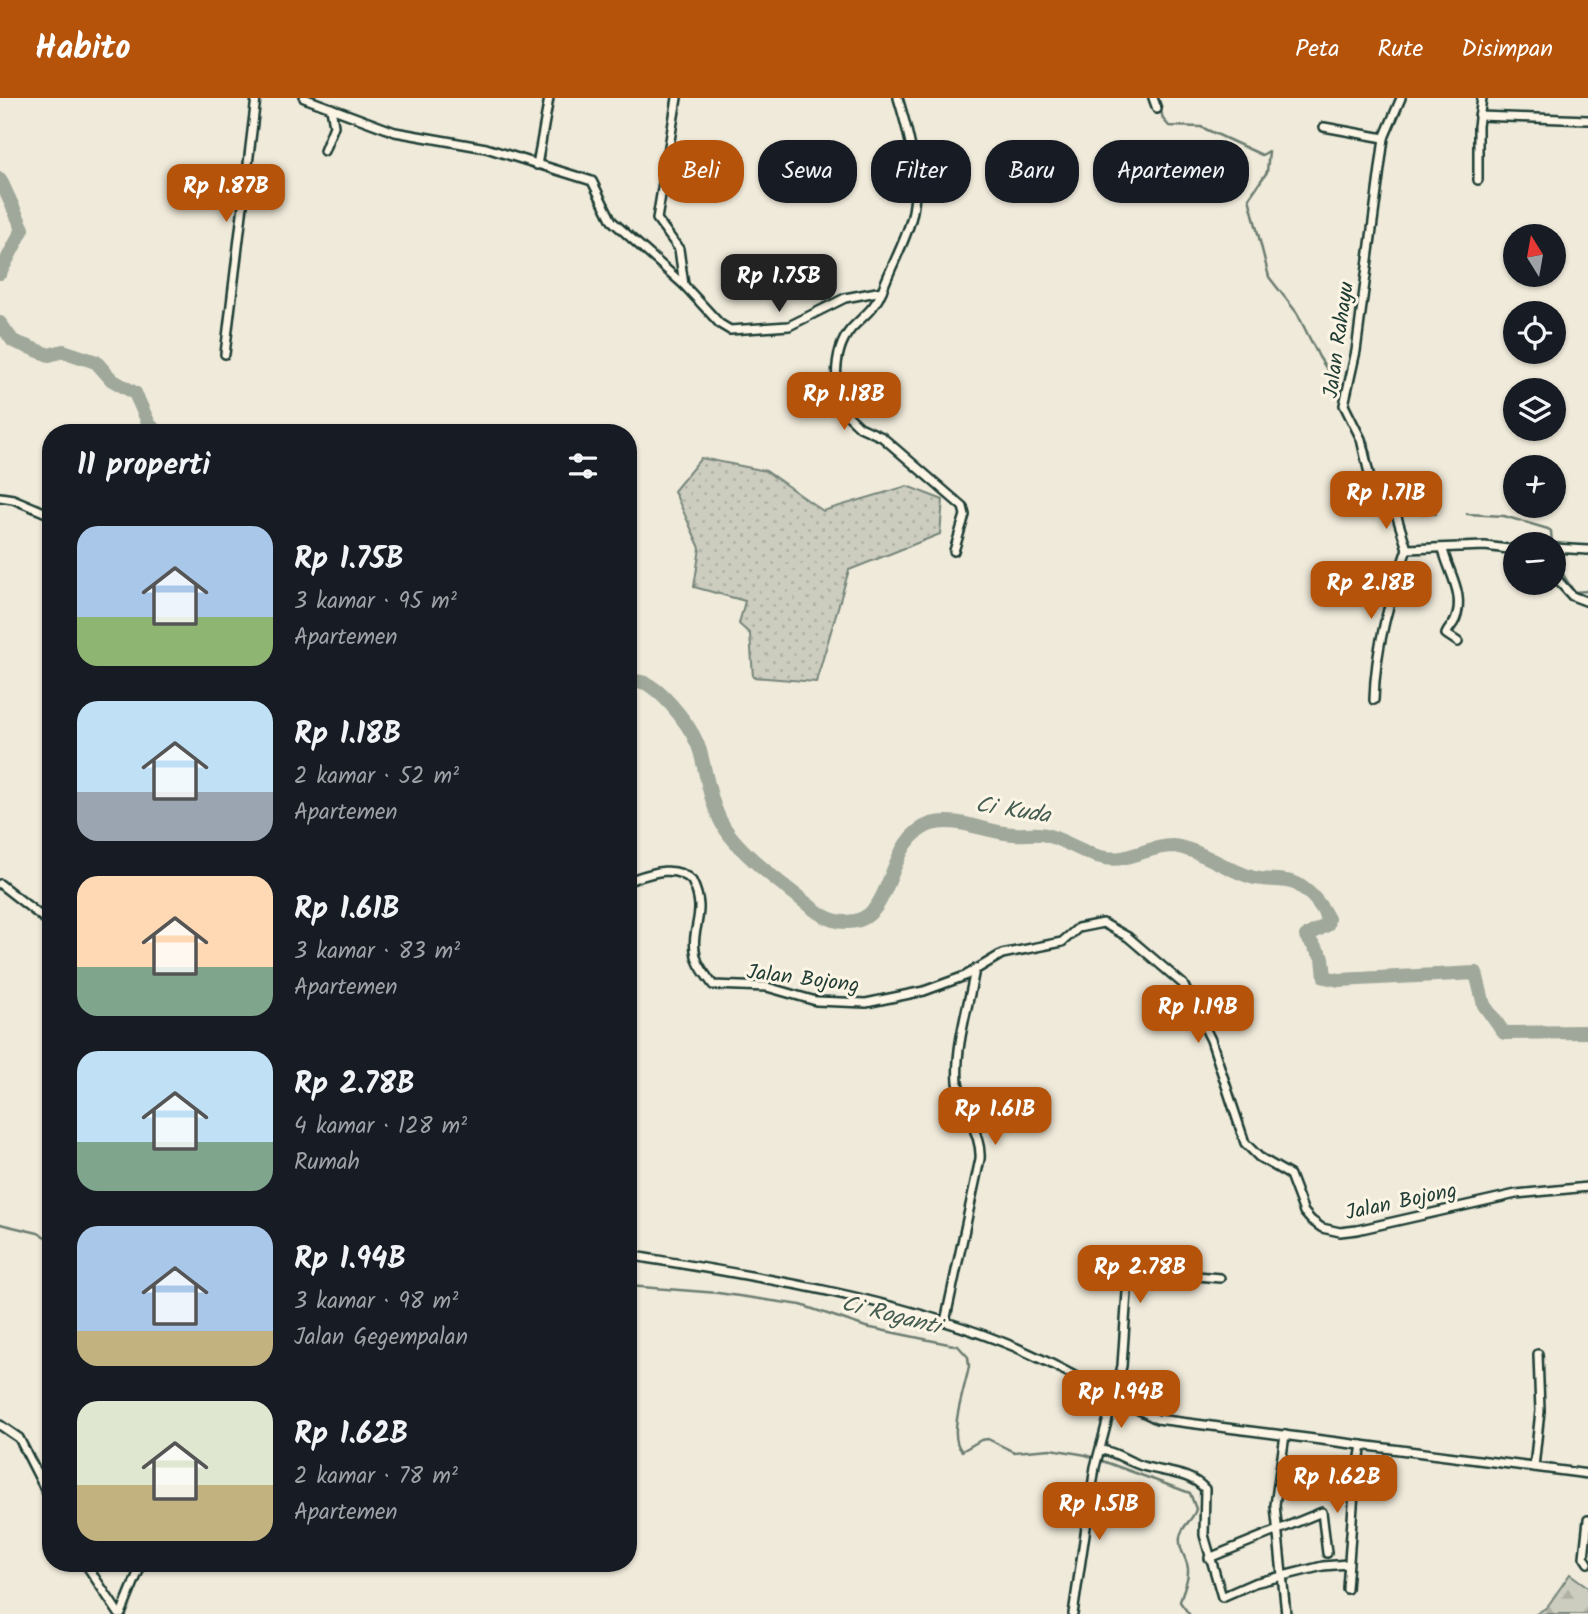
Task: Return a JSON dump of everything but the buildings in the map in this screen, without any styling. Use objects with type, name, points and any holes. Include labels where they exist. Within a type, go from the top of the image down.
[{"type":"street","points":[[225,354],[256,98]]},
{"type":"street","points":[[304,98],[395,132],[486,148],[592,181],[612,221],[684,285],[720,324],[730,330],[789,326],[845,298],[882,292]]},
{"type":"street","points":[[537,165],[549,98]]},
{"type":"street","points":[[677,98],[657,219],[679,249],[684,285]]},
{"type":"street","points":[[898,98],[909,136],[914,203],[909,226],[882,292],[873,308],[852,328],[842,344],[837,370],[840,408],[860,427],[882,438],[964,507],[965,515],[954,551]]},
{"type":"street","points":[[1153,98],[1157,108]]},
{"type":"street","name":"Jalan Rahayu","points":[[1401,98],[1384,138],[1356,351],[1345,397],[1346,412],[1361,439],[1373,491],[1397,517],[1407,549]]},
{"type":"street","points":[[1478,180],[1482,98]]},
{"type":"street","points":[[324,152],[334,125],[331,108]]},
{"type":"street","points":[[1479,117],[1588,120]]},
{"type":"street","points":[[1324,127],[1384,138]]},
{"type":"street","points":[[0,498],[13,499],[42,511]]},
{"type":"street","points":[[1374,700],[1376,667],[1385,620],[1407,549],[1485,546],[1503,548]]},
{"type":"street","points":[[1443,549],[1449,573],[1456,581],[1458,604],[1454,622],[1446,634],[1458,642]]},
{"type":"street","points":[[1566,549],[1588,550]]},
{"type":"street","points":[[1566,589],[1572,596],[1588,602]]},
{"type":"street","name":"Jalan Bojong","points":[[637,879],[662,872],[678,872],[692,881],[701,909],[694,942],[695,956],[713,985],[767,986],[816,1001],[866,1003],[923,991],[975,969],[1002,954],[1062,942],[1078,928],[1094,923],[1102,923],[1128,936],[1184,984],[1211,1040],[1245,1143],[1259,1157],[1290,1175],[1304,1212],[1322,1228],[1340,1232],[1357,1230],[1516,1194],[1588,1187]]},
{"type":"street","points":[[0,884],[42,917]]},
{"type":"street","points":[[945,1322],[981,1148],[966,1116],[958,1081],[959,1057],[975,969]]},
{"type":"street","points":[[637,1257],[809,1288],[920,1313],[1002,1341],[1157,1419],[1588,1474]]},
{"type":"street","points":[[1073,1614],[1095,1467],[1101,1453],[1122,1366],[1129,1274],[1138,1271],[1220,1278]]},
{"type":"street","points":[[1534,1467],[1540,1411],[1538,1354]]},
{"type":"street","points":[[0,1425],[19,1438],[42,1483]]},
{"type":"street","points":[[1285,1436],[1275,1505],[1275,1532],[1286,1614]]},
{"type":"street","points":[[1347,1589],[1354,1492],[1362,1445]]},
{"type":"street","points":[[1101,1453],[1116,1452],[1136,1464],[1188,1477],[1202,1485],[1207,1495],[1205,1535],[1209,1558],[1222,1597],[1254,1583],[1323,1566],[1348,1564]]},
{"type":"street","points":[[1209,1558],[1304,1521],[1310,1515],[1324,1512],[1327,1553]]},
{"type":"street","points":[[1588,1520],[1584,1557],[1588,1563]]},
{"type":"street","points":[[91,1572],[120,1614]]},
{"type":"street","points":[[120,1614],[138,1572]]},
{"type":"green space","points":[[701,458],[766,471],[823,511],[907,486],[943,500],[940,534],[849,570],[816,682],[753,677],[750,634],[739,624],[745,601],[694,587],[700,548],[674,491]]},
{"type":"green space","points":[[1570,1574],[1588,1587],[1588,1614],[1536,1614],[1547,1607]]},
{"type":"waterway","points":[[1158,98],[1163,119],[1169,126],[1201,127],[1262,155],[1269,151],[1267,172],[1249,198],[1269,277],[1297,313],[1319,357],[1343,394]]},
{"type":"waterway","name":"Ci Kuda","points":[[0,179],[23,229],[0,273]]},
{"type":"waterway","name":"Ci Kuda","points":[[0,323],[13,341],[49,355],[63,351],[96,362],[112,380],[135,393],[149,424]]},
{"type":"waterway","points":[[1346,400],[1369,445],[1372,472]]},
{"type":"waterway","points":[[1382,496],[1403,512],[1436,514]]},
{"type":"waterway","points":[[1467,514],[1504,516],[1551,532]]},
{"type":"waterway","points":[[1566,579],[1574,592],[1588,591]]},
{"type":"waterway","name":"Ci Kuda","points":[[637,681],[656,690],[686,724],[700,751],[719,818],[739,846],[757,864],[825,917],[846,922],[862,919],[874,909],[883,896],[905,846],[916,833],[931,824],[941,822],[962,823],[1004,833],[1042,834],[1090,854],[1114,859],[1155,848],[1181,847],[1242,874],[1292,882],[1307,891],[1328,919],[1327,925],[1306,936],[1323,958],[1325,977],[1339,980],[1476,973],[1484,1005],[1504,1033],[1588,1032]]},
{"type":"waterway","name":"Ci Roganti","points":[[0,1224],[42,1235]]},
{"type":"waterway","name":"Ci Roganti","points":[[637,1287],[718,1293],[801,1305],[866,1327],[958,1346],[968,1357],[969,1366],[956,1423],[956,1435],[962,1451],[988,1439],[1014,1452],[1051,1449],[1086,1455],[1190,1493],[1196,1509],[1180,1537],[1188,1573],[1180,1602],[1189,1614]]}]
